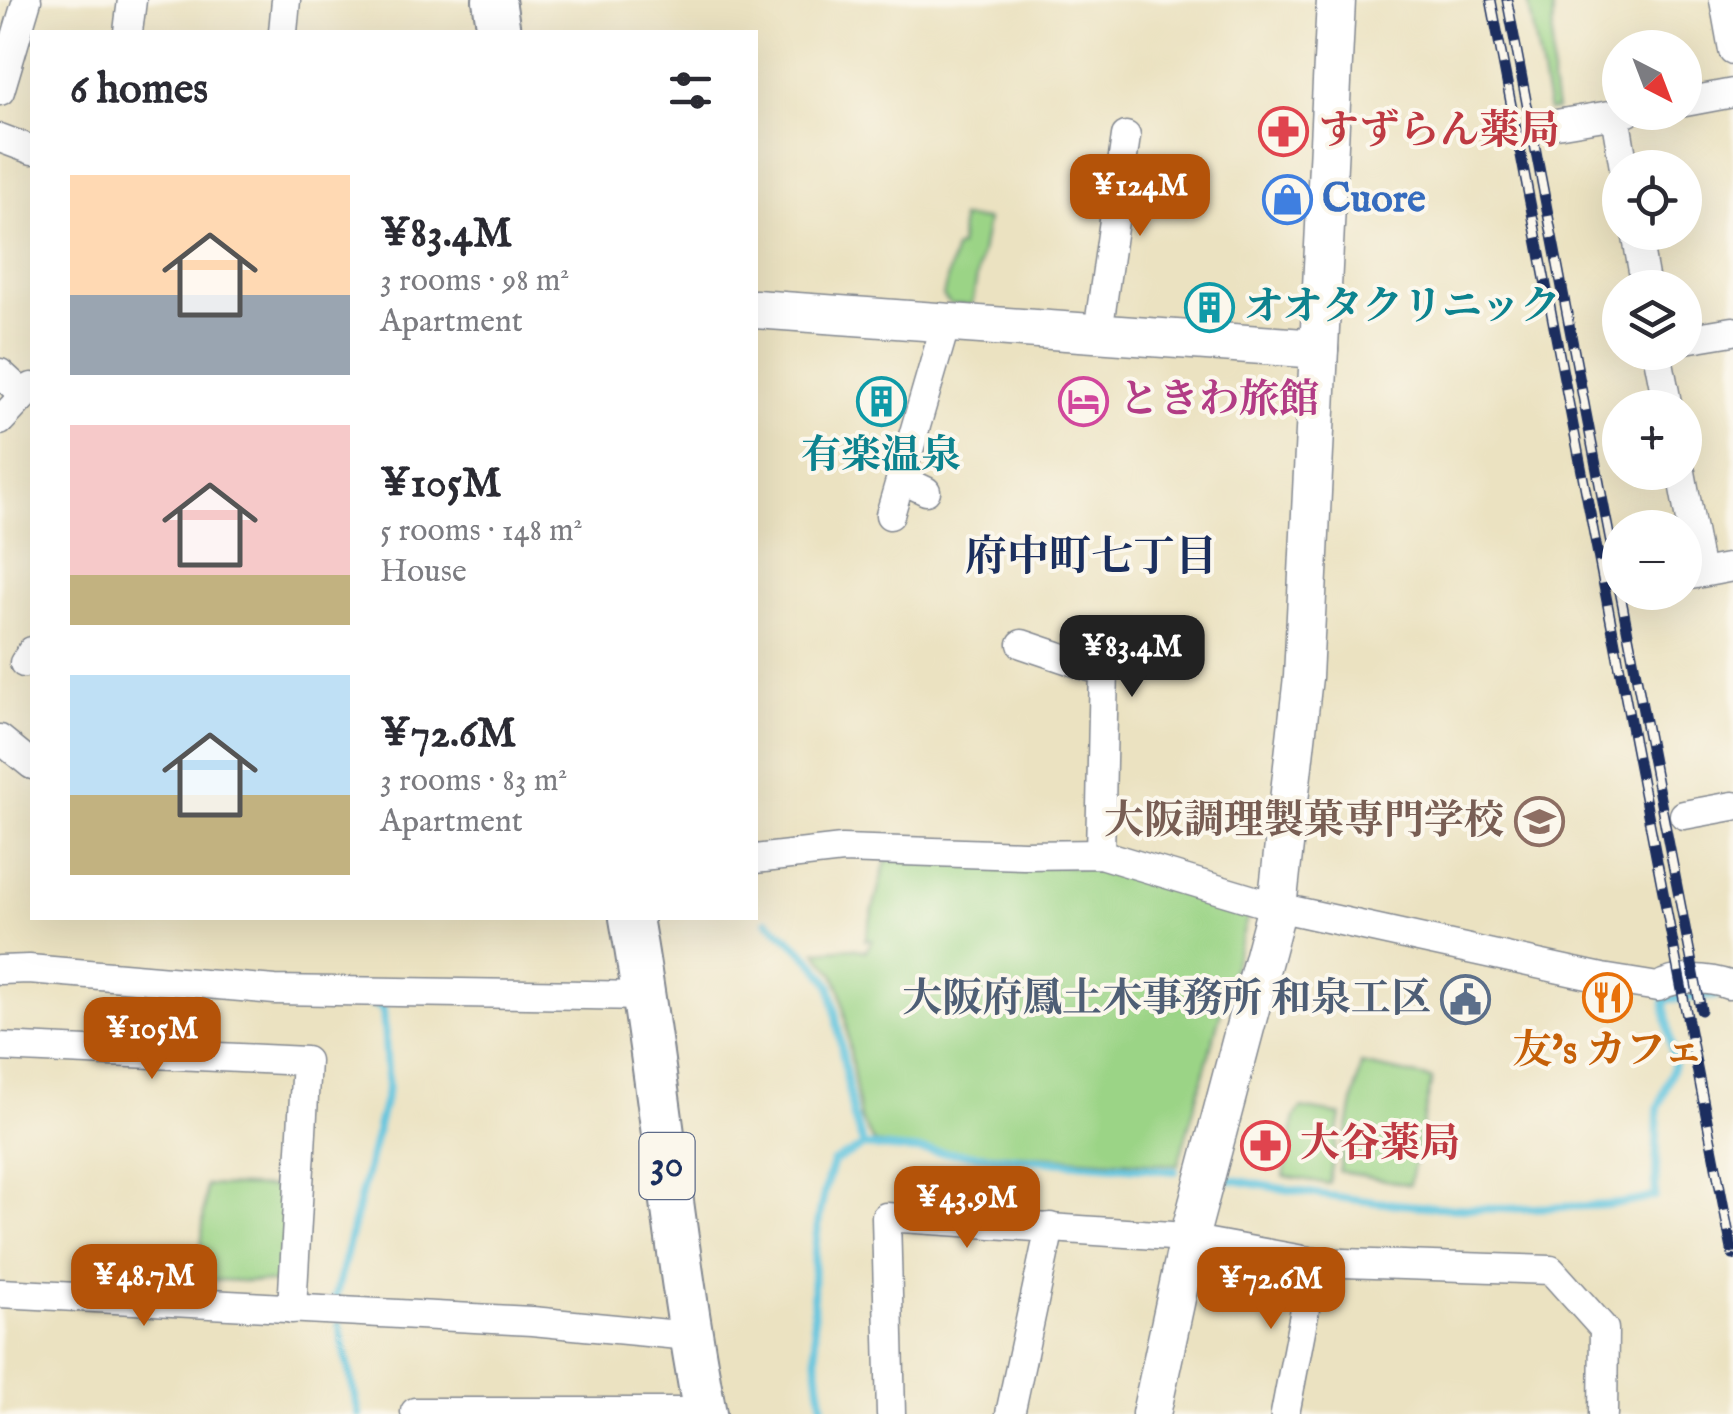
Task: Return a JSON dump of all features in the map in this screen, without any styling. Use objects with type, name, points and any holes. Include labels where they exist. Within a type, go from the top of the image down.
[{"type":"main road","points":[[494,0],[499,30]]},
{"type":"main road","name":"30","points":[[632,920],[690,1336],[705,1413]]},
{"type":"street","points":[[0,90],[27,0]]},
{"type":"street","points":[[128,30],[132,0]]},
{"type":"street","points":[[283,30],[286,0]]},
{"type":"street","points":[[1151,1414],[1189,1238],[1276,907],[1303,677],[1336,0]]},
{"type":"street","points":[[1724,0],[1733,50]]},
{"type":"street","points":[[1702,99],[1733,93]]},
{"type":"street","points":[[1556,124],[1602,117]]},
{"type":"street","points":[[1098,333],[1126,136]]},
{"type":"street","points":[[0,138],[30,149]]},
{"type":"street","points":[[758,309],[1319,349]]},
{"type":"street","points":[[890,516],[913,485],[946,323]]},
{"type":"street","points":[[1702,336],[1733,331]]},
{"type":"street","points":[[0,373],[28,391],[0,421]]},
{"type":"street","points":[[1702,573],[1733,567]]},
{"type":"street","points":[[1022,644],[1104,668],[1100,854]]},
{"type":"street","points":[[0,739],[30,762]]},
{"type":"street","points":[[1684,815],[1733,806]]},
{"type":"street","points":[[758,859],[842,848],[1100,854],[1276,907],[1621,981],[1658,987],[1666,982],[1711,979],[1732,992]]},
{"type":"street","points":[[0,970],[29,969],[275,990],[645,996]]},
{"type":"street","points":[[0,1047],[306,1061],[292,1309]]},
{"type":"street","points":[[891,1414],[886,1217],[1189,1238],[1314,1262],[1551,1270],[1604,1329],[1603,1414]]},
{"type":"street","points":[[1010,1414],[1050,1227]]},
{"type":"street","points":[[1284,1414],[1314,1262]]},
{"type":"street","points":[[0,1292],[532,1321],[690,1336]]},
{"type":"street","points":[[415,1404],[705,1413]]},
{"type":"green space","points":[[1528,0],[1553,0],[1552,83],[1556,110],[1549,111]]},
{"type":"green space","points":[[961,218],[987,220],[972,305],[950,304],[943,296],[955,248],[960,247]]},
{"type":"green space","points":[[886,860],[1094,867],[1250,908],[1178,1165],[874,1143],[860,1118],[841,991],[834,974],[816,951],[866,951],[872,940],[865,940]]},
{"type":"green space","points":[[1361,1064],[1432,1079],[1410,1185],[1339,1171]]},
{"type":"green space","points":[[1301,1108],[1341,1115],[1329,1184],[1284,1176],[1295,1117]]},
{"type":"green space","points":[[206,1185],[279,1187],[287,1195],[283,1283],[199,1279]]},
{"type":"waterway","points":[[767,921],[810,959],[831,987],[853,1116],[864,1146]]},
{"type":"waterway","points":[[1228,1179],[1351,1199],[1474,1209],[1606,1205],[1655,1196],[1658,1109],[1674,1065],[1664,999],[1715,996]]},
{"type":"waterway","points":[[335,1298],[388,1087],[383,1008],[373,1004]]},
{"type":"waterway","points":[[824,1414],[813,1287],[818,1223],[833,1162],[864,1146],[1175,1171]]},
{"type":"waterway","points":[[339,1325],[359,1414]]},
{"type":"railway","points":[[1491,0],[1733,1255]]},
{"type":"railway","points":[[1507,0],[1605,510]]},
{"type":"railway","points":[[1623,610],[1701,1010]]},
{"type":"place","name":"すずらん薬局","points":[[1284,132]]},
{"type":"place","name":"Cuore","points":[[1287,200]]},
{"type":"place","name":"オオタクリニック","points":[[1209,308]]},
{"type":"place","name":"ときわ旅館","points":[[1084,401]]},
{"type":"place","name":"有楽温泉","points":[[881,402]]},
{"type":"place","name":"大阪調理製菓専門学校","points":[[1539,822]]},
{"type":"place","name":"友's カフェ","points":[[1608,997]]},
{"type":"place","name":"大阪府鳳土木事務所 和泉工区","points":[[1466,1000]]},
{"type":"place","name":"大谷薬局","points":[[1265,1145]]},
{"type":"district","name":"府中町七丁目","points":[[1091,558]]}]
